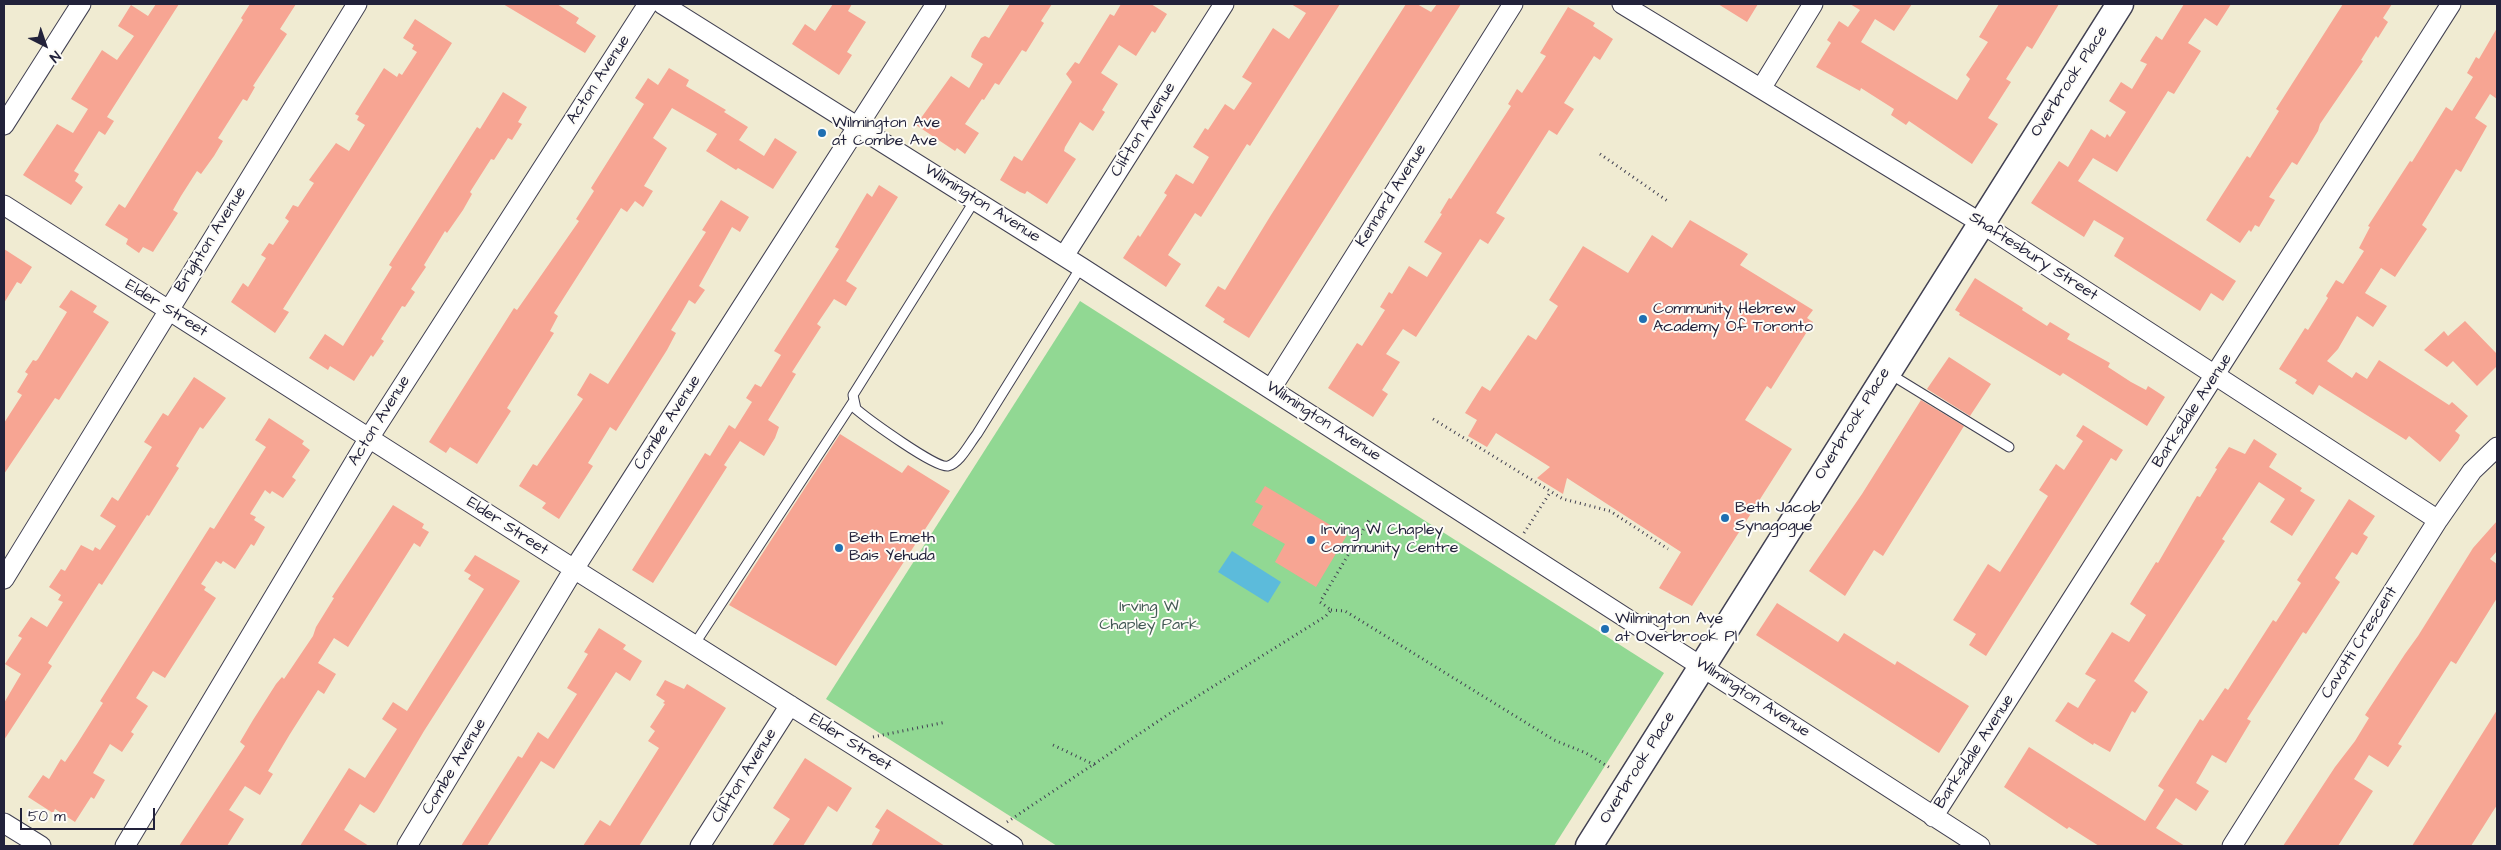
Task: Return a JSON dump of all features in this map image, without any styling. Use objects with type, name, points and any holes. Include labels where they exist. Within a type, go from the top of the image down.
[{"type":"street","points":[[4,125],[81,4]]},
{"type":"street","name":"Brighton Avenue","points":[[4,579],[357,4]]},
{"type":"street","name":"Acton Avenue","points":[[125,846],[369,438],[648,4]]},
{"type":"street","name":"Wilmington Avenue","points":[[662,4],[1064,256],[1980,846]]},
{"type":"street","name":"Combe Avenue","points":[[407,846],[574,570],[856,125],[936,4]]},
{"type":"street","name":"Clifton Avenue","points":[[1064,256],[1224,4]]},
{"type":"street","name":"Kennard Avenue","points":[[1271,389],[1513,4]]},
{"type":"street","name":"Shaftesbury Street","points":[[1622,4],[1762,87],[1980,222],[2217,374],[2438,520]]},
{"type":"street","points":[[1762,87],[1813,4]]},
{"type":"street","name":"Overbrook Place","points":[[1588,846],[1703,666],[1980,222],[2120,4]]},
{"type":"street","name":"Barksdale Avenue","points":[[1933,816],[2217,374],[2451,4]]},
{"type":"street","name":"Elder Street","points":[[4,205],[574,570],[849,742],[987,839],[1013,846]]},
{"type":"street","name":"Cavotti Crescent","points":[[2232,846],[2438,520],[2472,471],[2497,448]]},
{"type":"street","name":"Clifton Avenue","points":[[700,846],[790,706]]},
{"type":"street","points":[[4,823],[41,846]]},
{"type":"lane","points":[[694,645],[853,402],[855,389],[975,200]]},
{"type":"lane","points":[[853,402],[856,409],[871,421],[912,449],[941,466],[952,465],[976,434],[1081,267]]},
{"type":"lane","points":[[1886,371],[2009,447]]},
{"type":"path","points":[[1600,154],[1669,202]]},
{"type":"path","points":[[1433,419],[1562,499],[1610,511],[1668,549]]},
{"type":"path","points":[[1515,546],[1550,491]]},
{"type":"path","points":[[1369,520],[1320,602],[1331,610],[1345,611],[1554,740],[1586,752],[1630,780]]},
{"type":"path","points":[[987,839],[1169,714],[1326,616],[1331,610]]},
{"type":"path","points":[[849,742],[946,722]]},
{"type":"path","points":[[1053,745],[1096,765]]},
{"type":"green space","name":"Irving W Chapley Park","points":[[1080,301],[1664,673],[1554,846],[1057,846],[826,699]]},
{"type":"water","points":[[1232,551],[1281,582],[1268,603],[1218,572]]},
{"type":"building","points":[[156,4],[179,4],[107,117],[114,121],[105,135],[99,131],[74,171],[79,174],[75,181],[83,187],[71,205],[23,175],[57,124],[73,133],[88,109],[71,99],[102,50],[117,60],[134,36],[118,26],[131,5],[148,16]]},
{"type":"building","points":[[250,4],[296,4],[280,29],[287,34],[253,86],[255,87],[247,101],[243,99],[218,138],[223,141],[214,156],[201,174],[197,171],[181,196],[173,210],[178,213],[153,252],[143,247],[139,253],[126,244],[128,239],[105,225],[119,204],[125,208],[243,20],[241,18]]},
{"type":"building","points":[[503,4],[557,4],[579,18],[576,23],[596,36],[585,53]]},
{"type":"building","points":[[833,4],[852,4],[848,11],[866,22],[847,52],[852,55],[839,75],[792,44],[805,24],[815,31]]},
{"type":"building","points":[[1010,4],[1052,4],[1041,21],[1044,23],[1026,52],[1022,50],[999,85],[995,83],[965,124],[979,133],[965,154],[957,148],[955,151],[916,125],[951,76],[969,88],[983,64],[971,57],[972,53],[981,38],[985,36],[989,38]]},
{"type":"building","points":[[1121,4],[1151,4],[1167,14],[1155,33],[1152,31],[1136,56],[1119,45],[1101,73],[1118,84],[1102,110],[1105,112],[1093,131],[1080,122],[1065,147],[1064,151],[1076,159],[1047,204],[1027,191],[1025,194],[1020,192],[1000,180],[1014,156],[1022,161],[1072,82],[1066,74],[1075,62],[1079,64],[1110,14],[1114,16]]},
{"type":"building","points":[[1291,4],[1340,4],[1250,146],[1247,144],[1201,217],[1195,213],[1168,255],[1181,264],[1166,287],[1123,258],[1138,235],[1140,237],[1167,195],[1164,193],[1176,174],[1193,184],[1209,157],[1193,147],[1205,128],[1208,130],[1225,104],[1234,110],[1252,83],[1242,77],[1273,28],[1289,39],[1306,13]]},
{"type":"building","points":[[1406,4],[1417,4],[1431,12],[1437,4],[1461,4],[1249,338],[1223,322],[1225,319],[1205,306],[1218,286],[1225,290]]},
{"type":"building","points":[[1718,4],[1758,4],[1747,22]]},
{"type":"building","points":[[1850,4],[1912,4],[1894,31],[1875,19],[1861,42],[1957,100],[1970,79],[1966,75],[1988,42],[1979,37],[1999,4],[2059,4],[2032,49],[2027,46],[2006,79],[2011,82],[1988,118],[1998,124],[1972,164],[1909,121],[1906,125],[1891,115],[1894,109],[1861,88],[1860,91],[1816,67],[1831,43],[1827,40],[1839,21],[1848,27],[1860,10]]},
{"type":"building","points":[[2184,4],[2231,4],[2217,26],[2205,18],[2188,43],[2201,51],[2174,94],[2168,91],[2117,172],[2093,158],[2078,181],[2236,281],[2223,301],[2211,293],[2200,311],[2114,256],[2124,238],[2094,220],[2084,237],[2031,203],[2059,161],[2068,167],[2091,129],[2105,138],[2107,134],[2110,137],[2126,112],[2109,101],[2121,82],[2132,89],[2147,64],[2140,61],[2156,36],[2162,40]]},
{"type":"building","points":[[2343,4],[2392,4],[2383,18],[2388,22],[2378,38],[2376,36],[2361,60],[2363,61],[2320,124],[2318,131],[2297,165],[2292,162],[2269,197],[2275,200],[2259,227],[2255,225],[2251,232],[2249,230],[2240,243],[2206,220],[2247,156],[2250,158],[2279,111],[2276,109]]},
{"type":"building","points":[[1568,7],[1595,23],[1593,26],[1613,39],[1600,60],[1594,56],[1564,103],[1574,109],[1557,135],[1549,130],[1496,213],[1505,218],[1488,244],[1480,239],[1416,337],[1403,329],[1386,354],[1400,362],[1382,390],[1388,394],[1373,417],[1328,388],[1357,343],[1362,346],[1385,310],[1380,307],[1389,292],[1392,294],[1409,266],[1427,277],[1442,253],[1424,242],[1442,214],[1440,213],[1449,198],[1451,199],[1511,106],[1508,104],[1517,89],[1522,93],[1546,56],[1540,53]]},
{"type":"building","points":[[415,19],[452,43],[283,309],[289,312],[275,333],[231,302],[243,283],[248,287],[266,258],[261,255],[269,243],[273,245],[289,221],[285,218],[293,205],[298,207],[314,183],[309,180],[336,143],[349,151],[365,125],[357,120],[359,116],[355,114],[384,68],[397,77],[399,73],[402,75],[417,52],[412,49],[414,45],[403,38]]},
{"type":"building","points":[[2497,28],[2497,99],[2490,94],[2475,118],[2487,126],[2461,172],[2456,169],[2422,225],[2427,229],[2395,277],[2381,268],[2365,293],[2387,306],[2373,327],[2357,316],[2338,349],[2327,361],[2352,378],[2356,372],[2367,379],[2379,360],[2449,405],[2452,402],[2468,416],[2455,431],[2460,435],[2458,440],[2440,462],[2409,436],[2406,440],[2319,385],[2313,395],[2295,383],[2297,380],[2279,369],[2305,328],[2308,330],[2328,298],[2326,296],[2336,280],[2343,284],[2364,251],[2359,248],[2370,227],[2368,226],[2410,161],[2412,162],[2446,107],[2452,111],[2473,77],[2467,73],[2476,57],[2479,59]]},
{"type":"building","points":[[669,68],[689,80],[686,86],[726,110],[724,112],[748,127],[739,140],[764,156],[775,138],[797,152],[773,189],[738,168],[736,170],[706,151],[717,134],[672,108],[653,138],[667,148],[644,186],[653,191],[643,207],[635,201],[627,212],[621,208],[554,313],[558,316],[550,331],[554,333],[507,408],[511,411],[477,464],[450,447],[446,453],[429,442],[514,308],[517,310],[579,221],[576,219],[594,191],[591,188],[644,104],[635,98],[648,78],[658,85]]},
{"type":"building","points":[[503,92],[527,107],[518,122],[522,124],[512,140],[508,138],[494,160],[491,159],[470,192],[472,194],[463,210],[447,233],[445,231],[424,265],[426,267],[411,289],[415,292],[405,307],[402,306],[381,339],[384,341],[373,357],[371,355],[354,381],[330,366],[328,370],[309,358],[325,334],[343,346],[392,267],[389,265],[477,127],[480,129]]},
{"type":"building","points":[[879,185],[898,197],[846,281],[857,288],[846,306],[834,299],[817,324],[821,327],[792,372],[796,374],[768,420],[779,427],[775,438],[764,456],[740,441],[724,465],[727,467],[653,583],[632,570],[705,453],[710,456],[729,425],[735,429],[752,402],[746,398],[755,384],[761,387],[781,355],[774,351],[839,249],[835,247],[867,193],[872,197]]},
{"type":"building","points":[[721,200],[749,217],[740,232],[732,227],[699,286],[705,290],[695,304],[689,300],[671,330],[676,333],[667,350],[616,431],[610,427],[588,463],[593,466],[559,519],[542,508],[546,503],[519,486],[533,464],[537,466],[583,399],[577,395],[590,373],[608,384],[706,232],[702,230]]},
{"type":"building","points":[[1690,220],[1748,254],[1740,265],[1813,310],[1807,318],[1813,322],[1771,389],[1767,386],[1745,420],[1792,449],[1692,606],[1659,588],[1681,552],[1567,478],[1563,494],[1537,478],[1550,467],[1496,433],[1487,447],[1468,436],[1477,420],[1465,413],[1482,386],[1490,391],[1528,335],[1536,340],[1558,306],[1549,300],[1583,246],[1628,273],[1652,235],[1672,248]]},
{"type":"building","points":[[4,249],[32,267],[21,284],[17,282],[4,303]]},
{"type":"building","points":[[1975,278],[2023,308],[2022,310],[2047,326],[2050,322],[2070,334],[2067,339],[2110,363],[2108,367],[2131,382],[2146,390],[2148,386],[2165,397],[2147,426],[2063,373],[2060,376],[1959,315],[1960,313],[1955,310]]},
{"type":"building","points":[[71,290],[97,306],[93,312],[109,322],[59,400],[55,398],[4,474],[4,423],[22,395],[17,392],[28,374],[25,372],[33,360],[36,361],[38,359],[67,312],[59,307]]},
{"type":"building","points":[[2465,321],[2497,354],[2497,366],[2477,386],[2453,361],[2447,367],[2424,350],[2444,331],[2448,336]]},
{"type":"building","points":[[1949,357],[1991,384],[1970,416],[1927,389]]},
{"type":"building","points":[[194,377],[226,398],[203,429],[200,427],[176,466],[179,468],[149,516],[147,515],[102,585],[99,583],[48,663],[52,666],[4,740],[4,703],[21,674],[5,664],[22,638],[18,636],[31,617],[47,627],[63,602],[58,600],[61,595],[49,587],[61,569],[65,571],[81,545],[93,551],[95,547],[100,550],[116,526],[100,516],[112,497],[118,501],[152,447],[144,442],[163,413],[168,416]]},
{"type":"building","points":[[1921,400],[1964,426],[1883,556],[1874,550],[1845,596],[1809,571],[1862,494]]},
{"type":"building","points":[[269,418],[304,441],[302,444],[310,450],[292,477],[296,480],[283,498],[272,491],[270,494],[265,490],[250,514],[256,517],[254,520],[265,527],[254,546],[251,544],[235,569],[223,561],[221,564],[216,561],[201,584],[206,587],[204,590],[216,598],[165,678],[153,671],[136,698],[148,706],[131,732],[134,734],[122,752],[110,744],[93,773],[105,780],[94,799],[91,797],[75,822],[55,809],[53,813],[28,797],[43,775],[49,779],[61,759],[65,762],[103,703],[100,701],[210,527],[214,529],[266,447],[255,440]]},
{"type":"building","points":[[2083,425],[2123,450],[2116,461],[2111,458],[1986,656],[1969,645],[1976,634],[1953,620],[1988,564],[2000,572],[2048,496],[2039,490],[2056,464],[2064,470],[2083,441],[2076,436]]},
{"type":"building","name":"Beth Emeth Bais Yehuda","points":[[840,434],[902,473],[908,465],[950,491],[836,666],[729,605]]},
{"type":"building","points":[[2254,439],[2277,454],[2269,467],[2302,488],[2300,491],[2315,500],[2292,536],[2270,522],[2285,499],[2259,482],[2222,539],[2225,541],[2134,681],[2148,692],[2135,713],[2132,711],[2110,752],[2094,743],[2093,745],[2055,721],[2068,702],[2078,708],[2096,680],[2085,674],[2112,632],[2129,642],[2146,615],[2130,604],[2156,562],[2158,563],[2197,496],[2200,497],[2217,469],[2215,468],[2229,447],[2245,454]]},
{"type":"building","name":"Irving W Chapley Community Centre","points":[[1265,486],[1347,535],[1316,587],[1275,562],[1285,544],[1252,525],[1263,506],[1255,502]]},
{"type":"building","points":[[2349,499],[2375,516],[2363,534],[2368,537],[2357,555],[2352,552],[2335,578],[2340,582],[2306,634],[2303,632],[2247,719],[2251,721],[2226,763],[2212,755],[2196,783],[2209,791],[2196,811],[2176,798],[2156,828],[2185,846],[2099,846],[2069,827],[2067,829],[2004,787],[2029,747],[2145,821],[2164,790],[2158,786],[2200,719],[2203,721],[2225,688],[2228,690],[2273,620],[2276,622],[2301,583],[2297,580]]},
{"type":"building","points":[[393,505],[424,524],[422,528],[429,532],[420,547],[414,543],[348,647],[334,638],[318,663],[336,674],[324,694],[318,690],[290,734],[268,771],[273,774],[260,795],[245,786],[229,810],[244,819],[227,846],[179,846],[245,746],[240,742],[253,720],[276,684],[282,677],[284,679],[313,636],[316,627],[334,598],[332,597]]},
{"type":"building","points":[[2497,521],[2497,551],[2490,559],[2497,564],[2497,598],[2456,664],[2451,661],[2398,744],[2402,746],[2388,767],[2369,755],[2354,779],[2373,791],[2338,846],[2283,846],[2335,767],[2355,741],[2369,718],[2365,715],[2418,636],[2473,548]]},
{"type":"building","points":[[475,555],[520,581],[424,731],[377,810],[374,813],[360,804],[344,830],[369,846],[300,846],[349,768],[365,778],[397,729],[382,719],[393,702],[407,711],[484,589],[468,579],[471,575],[464,571]]},
{"type":"building","points":[[1777,603],[1838,642],[1844,633],[1895,665],[1897,661],[1969,706],[1939,753],[1756,635]]},
{"type":"building","points":[[599,628],[626,645],[623,649],[642,661],[630,681],[616,672],[554,769],[541,761],[487,846],[461,846],[518,756],[522,758],[538,732],[548,739],[577,694],[567,688],[588,654],[584,652]]},
{"type":"building","points":[[665,680],[684,689],[687,684],[726,708],[639,846],[583,846],[600,820],[610,826],[659,748],[648,741],[655,731],[650,727],[665,704],[663,703],[665,701],[656,695]]},
{"type":"building","points":[[2497,710],[2497,805],[2471,846],[2412,846]]},
{"type":"building","points":[[805,758],[852,788],[837,812],[828,806],[803,846],[772,846],[790,819],[773,808]]},
{"type":"building","points":[[887,809],[945,846],[871,846],[880,830],[875,827]]},
{"type":"place","name":"Wilmington Ave at Combe Ave","points":[[822,133]]},
{"type":"place","name":"Community Hebrew Academy Of Toronto","points":[[1643,319]]},
{"type":"place","name":"Beth Jacob Synagogue","points":[[1725,518]]},
{"type":"place","name":"Irving W Chapley Community Centre","points":[[1311,540]]},
{"type":"place","name":"Beth Emeth Bais Yehuda","points":[[839,548]]},
{"type":"place","name":"Wilmington Ave at Overbrook Pl","points":[[1605,629]]}]
